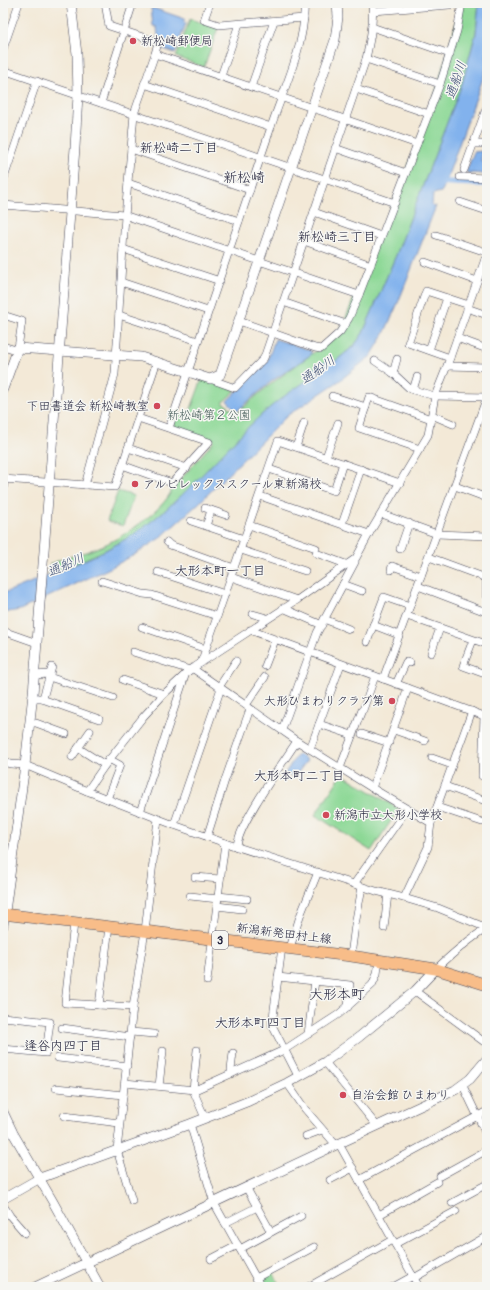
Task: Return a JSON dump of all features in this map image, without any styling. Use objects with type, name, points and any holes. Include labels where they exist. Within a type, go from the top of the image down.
[{"type":"main road","name":"新潟新発田村上線","points":[[4,914],[380,960],[436,969],[487,985]]},
{"type":"street","points":[[3,49],[19,3]]},
{"type":"street","points":[[3,926],[30,723],[70,211],[78,95],[77,54],[71,3]]},
{"type":"street","points":[[85,485],[115,374],[118,315],[134,114],[158,42],[109,26],[106,3]]},
{"type":"street","points":[[100,103],[133,3]]},
{"type":"street","points":[[210,3],[204,20],[219,25],[304,18]]},
{"type":"street","points":[[169,428],[208,311],[220,281],[260,158],[295,60],[302,34],[304,3]]},
{"type":"street","points":[[210,379],[220,375],[335,40],[338,17],[337,3]]},
{"type":"street","points":[[3,346],[17,349],[141,357],[157,361],[235,388],[264,358],[272,333],[325,180],[335,148],[366,59],[372,27],[373,7],[462,3],[457,31],[440,84],[371,265],[346,324],[334,338],[321,349],[315,348],[272,333],[239,321]]},
{"type":"street","points":[[251,86],[274,21]]},
{"type":"street","points":[[221,76],[239,24]]},
{"type":"street","points":[[372,27],[450,54]]},
{"type":"street","points":[[155,54],[417,144]]},
{"type":"street","points":[[366,59],[440,84]]},
{"type":"street","points":[[3,70],[395,203]]},
{"type":"street","points":[[3,181],[37,81]]},
{"type":"street","points":[[144,84],[271,127]]},
{"type":"street","points":[[356,90],[429,114]]},
{"type":"street","points":[[464,170],[487,110]]},
{"type":"street","points":[[473,144],[482,144]]},
{"type":"street","points":[[335,148],[406,173]]},
{"type":"street","points":[[131,149],[250,190]]},
{"type":"street","points":[[460,177],[487,178]]},
{"type":"street","points":[[128,183],[239,221]]},
{"type":"street","points":[[460,202],[487,211]]},
{"type":"street","points":[[3,205],[126,216],[359,295]]},
{"type":"street","points":[[314,212],[381,236]]},
{"type":"street","points":[[282,730],[323,622],[369,534],[428,435],[435,396],[448,366],[486,259],[486,252],[436,235]]},
{"type":"street","points":[[304,242],[371,265]]},
{"type":"street","points":[[123,249],[220,281]]},
{"type":"street","points":[[426,262],[477,281]]},
{"type":"street","points":[[121,282],[208,311]]},
{"type":"street","points":[[450,358],[408,343],[426,291],[487,315]]},
{"type":"street","points":[[428,350],[447,298]]},
{"type":"street","points":[[283,302],[346,324]]},
{"type":"street","points":[[3,315],[22,321],[17,349],[3,389]]},
{"type":"street","points":[[118,315],[198,341]]},
{"type":"street","points":[[457,338],[487,349]]},
{"type":"street","points":[[393,373],[397,359]]},
{"type":"street","points":[[3,488],[4,479],[115,487],[157,361]]},
{"type":"street","points":[[375,361],[393,373],[413,390],[435,396],[487,397],[383,679]]},
{"type":"street","points":[[448,366],[487,367]]},
{"type":"street","points":[[413,390],[417,377]]},
{"type":"street","points":[[332,396],[366,407]]},
{"type":"street","points":[[420,449],[359,428],[369,397],[453,424]]},
{"type":"street","points":[[122,465],[172,483],[209,442],[138,418]]},
{"type":"street","points":[[326,457],[338,422]]},
{"type":"street","points":[[296,447],[304,423]]},
{"type":"street","points":[[201,663],[278,441],[400,483]]},
{"type":"street","points":[[128,448],[187,468]]},
{"type":"street","points":[[269,469],[334,491],[343,463]]},
{"type":"street","points":[[342,524],[361,469]]},
{"type":"street","points":[[455,486],[487,498]]},
{"type":"street","points":[[260,496],[369,534]]},
{"type":"street","points":[[206,526],[208,509],[226,515]]},
{"type":"street","points":[[382,514],[437,534],[487,536]]},
{"type":"street","points":[[191,521],[244,539]]},
{"type":"street","points":[[400,549],[409,523]]},
{"type":"street","points":[[249,525],[348,565]]},
{"type":"street","points":[[167,542],[234,568]]},
{"type":"street","points":[[241,550],[305,571]]},
{"type":"street","points":[[418,586],[486,612],[486,578],[429,557]]},
{"type":"street","points":[[87,791],[107,762],[143,717],[164,694],[190,670],[267,618],[297,600],[356,558]]},
{"type":"street","points":[[391,570],[392,566],[421,576]]},
{"type":"street","points":[[158,572],[225,594]]},
{"type":"street","points":[[231,577],[297,600]]},
{"type":"street","points":[[102,580],[217,616]]},
{"type":"street","points":[[343,584],[362,590]]},
{"type":"street","points":[[367,642],[384,597],[410,606]]},
{"type":"street","points":[[283,608],[323,622],[349,629]]},
{"type":"street","points":[[253,614],[267,618]]},
{"type":"street","points":[[407,616],[486,644]]},
{"type":"street","points":[[373,625],[399,635]]},
{"type":"street","points":[[142,627],[206,649]]},
{"type":"street","points":[[430,653],[440,628]]},
{"type":"street","points":[[250,630],[485,717],[482,776]]},
{"type":"street","points":[[3,631],[37,643]]},
{"type":"street","points":[[265,666],[275,640]]},
{"type":"street","points":[[473,640],[463,666],[485,674]]},
{"type":"street","points":[[133,652],[190,670],[220,688],[297,741],[431,823]]},
{"type":"street","points":[[174,825],[220,688],[236,661]]},
{"type":"street","points":[[396,684],[406,662],[410,663]]},
{"type":"street","points":[[310,749],[342,664]]},
{"type":"street","points":[[43,698],[52,667]]},
{"type":"street","points":[[140,812],[190,670]]},
{"type":"street","points":[[34,675],[49,676],[113,698]]},
{"type":"street","points":[[340,768],[362,710],[364,710],[375,676]]},
{"type":"street","points":[[207,836],[248,707],[264,677]]},
{"type":"street","points":[[123,680],[164,694]]},
{"type":"street","points":[[372,788],[408,688]]},
{"type":"street","points":[[32,698],[43,698],[99,719]]},
{"type":"street","points":[[404,898],[428,847],[431,823],[472,711]]},
{"type":"street","points":[[30,723],[36,723],[66,734]]},
{"type":"street","points":[[319,724],[352,735]]},
{"type":"street","points":[[394,730],[426,741]]},
{"type":"street","points":[[72,757],[90,731]]},
{"type":"street","points":[[362,734],[389,743]]},
{"type":"street","points":[[237,847],[237,841],[249,817],[297,741]]},
{"type":"street","points":[[78,748],[107,762],[120,765],[107,799]]},
{"type":"street","points":[[432,758],[452,765]]},
{"type":"street","points":[[3,762],[25,765],[140,812],[224,843],[354,884],[438,908],[485,927],[461,946],[415,991],[359,1037],[325,1062],[268,1093],[190,1124],[40,1178],[3,1199]]},
{"type":"street","points":[[445,786],[483,800]]},
{"type":"street","points":[[437,807],[482,822]]},
{"type":"street","points":[[354,884],[407,809]]},
{"type":"street","points":[[132,1201],[117,1150],[133,1007],[145,931],[158,819]]},
{"type":"street","points":[[207,981],[224,843]]},
{"type":"street","points":[[298,1076],[272,1025],[278,977],[286,948],[318,872]]},
{"type":"street","points":[[195,877],[220,879]]},
{"type":"street","points":[[351,956],[362,886]]},
{"type":"street","points":[[384,928],[388,894]]},
{"type":"street","points":[[190,896],[218,900],[247,899]]},
{"type":"street","points":[[218,900],[242,909]]},
{"type":"street","points":[[74,923],[65,1003],[133,1007]]},
{"type":"street","points":[[99,1005],[109,927]]},
{"type":"street","points":[[125,1083],[193,1090],[284,1050],[339,1014],[372,985],[377,974],[380,960]]},
{"type":"street","points":[[278,977],[350,985],[348,1007]]},
{"type":"street","points":[[308,1034],[314,981]]},
{"type":"street","points":[[415,991],[487,1044]]},
{"type":"street","points":[[3,1017],[50,1022],[46,1053],[3,1049]]},
{"type":"street","points":[[62,1028],[131,1034],[154,1034]]},
{"type":"street","points":[[197,1050],[193,1090],[205,1118]]},
{"type":"street","points":[[159,1086],[163,1051]]},
{"type":"street","points":[[233,1053],[231,1070],[233,1073]]},
{"type":"street","points":[[58,1058],[127,1066]]},
{"type":"street","points":[[35,1287],[337,1144],[448,1094],[463,1086],[487,1059]]},
{"type":"street","points":[[325,1062],[377,1126]]},
{"type":"street","points":[[287,1083],[322,1130],[337,1144],[353,1168],[419,1287]]},
{"type":"street","points":[[463,1086],[487,1136]]},
{"type":"street","points":[[56,1088],[123,1095]]},
{"type":"street","points":[[359,1180],[487,1111]]},
{"type":"street","points":[[3,1112],[13,1133],[40,1178],[100,1287]]},
{"type":"street","points":[[64,1116],[119,1124]]},
{"type":"street","points":[[190,1124],[214,1203],[261,1287]]},
{"type":"street","points":[[306,1136],[322,1130]]},
{"type":"street","points":[[379,1215],[487,1150]]},
{"type":"street","points":[[330,1180],[353,1168]]},
{"type":"street","points":[[452,1203],[487,1184]]},
{"type":"street","points":[[246,1187],[271,1232]]},
{"type":"street","points":[[3,1205],[10,1216],[25,1233]]},
{"type":"street","points":[[225,1223],[257,1207]]},
{"type":"street","points":[[308,1287],[456,1211]]},
{"type":"street","points":[[211,1259],[271,1232],[301,1216]]},
{"type":"street","points":[[394,1287],[487,1236]]},
{"type":"street","points":[[256,1278],[314,1247]]},
{"type":"green space","name":"新松崎第２公園","points":[[462,3],[479,3],[476,32],[462,84],[397,253],[363,333],[354,346],[333,363],[311,370],[314,376],[285,396],[258,418],[181,496],[142,529],[117,544],[49,574],[50,564],[108,543],[141,523],[161,506],[172,489],[214,441],[174,427],[173,425],[176,413],[188,417],[202,379],[236,390],[223,402],[237,414],[275,381],[340,332],[429,114]]},
{"type":"green space","points":[[190,19],[218,28],[204,67],[176,57]]},
{"type":"green space","points":[[118,491],[134,496],[123,526],[107,521]]},
{"type":"green space","points":[[342,774],[399,809],[371,851],[315,815]]},
{"type":"green space","points":[[272,1270],[280,1286],[261,1287],[257,1279]]},
{"type":"water","name":"通船川","points":[[479,3],[487,3],[486,70],[443,189],[441,192],[433,194],[432,206],[436,206],[398,303],[383,336],[371,356],[339,381],[288,415],[198,504],[160,538],[134,555],[110,568],[20,610],[3,613],[3,593],[85,560],[137,532],[153,520],[181,496],[264,412],[314,376],[311,370],[330,359],[333,363],[354,346],[363,333],[397,253],[462,84],[476,33]]},
{"type":"water","points":[[151,8],[185,19],[183,22],[186,23],[175,53],[161,48],[164,40],[158,38],[157,27],[153,26]]},
{"type":"water","points":[[482,151],[481,161],[485,161],[485,174],[466,172],[474,152]]},
{"type":"water","points":[[275,339],[310,350],[312,354],[272,381],[237,411],[227,401],[267,362]]},
{"type":"water","points":[[298,754],[307,760],[294,778],[285,773]]},
{"type":"waterway","points":[[439,182],[487,184]]},
{"type":"place","name":"新松崎郵便局","points":[[133,41]]},
{"type":"place","name":"下田書道会 新松崎教室","points":[[157,406]]},
{"type":"place","name":"アルビレックススクール東新潟校","points":[[135,484]]},
{"type":"place","name":"大形ひまわりクラブ第","points":[[392,701]]},
{"type":"place","name":"新潟市立大形小学校","points":[[326,815]]},
{"type":"place","name":"自治会館 ひまわり","points":[[343,1095]]},
{"type":"district","name":"新松崎二丁目","points":[[179,148]]},
{"type":"district","name":"新松崎","points":[[244,177]]},
{"type":"district","name":"新松崎三丁目","points":[[337,237]]},
{"type":"district","name":"大形本町一丁目","points":[[220,571]]},
{"type":"district","name":"大形本町二丁目","points":[[299,776]]},
{"type":"district","name":"大形本町","points":[[337,994]]},
{"type":"district","name":"大形本町四丁目","points":[[260,1023]]},
{"type":"district","name":"逢谷内四丁目","points":[[63,1046]]}]
